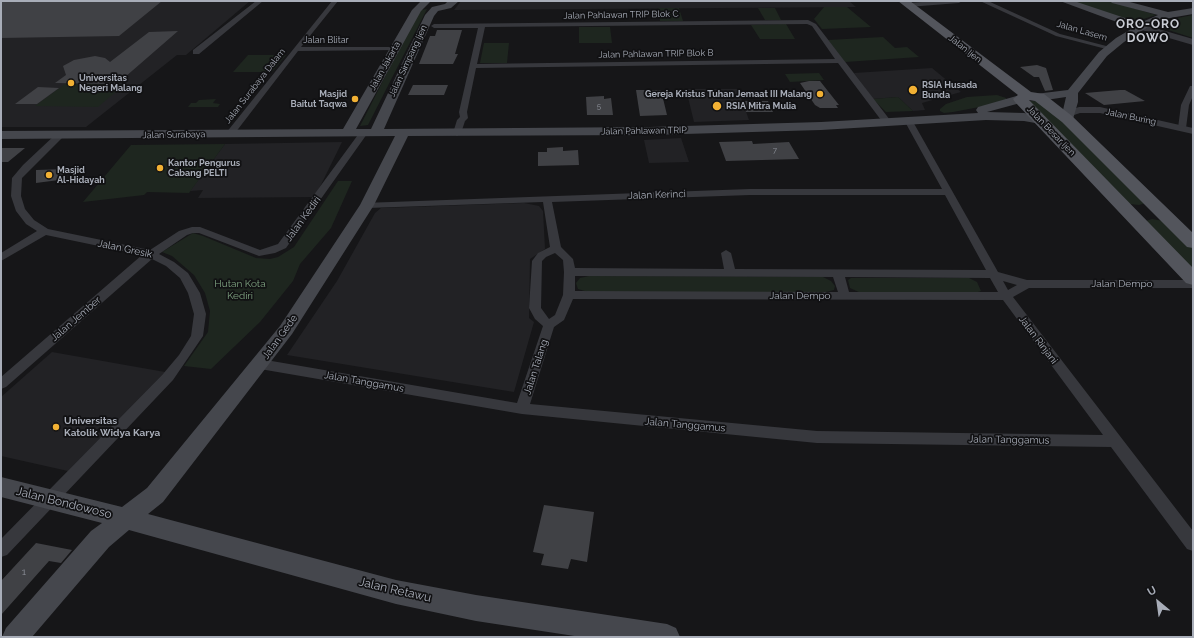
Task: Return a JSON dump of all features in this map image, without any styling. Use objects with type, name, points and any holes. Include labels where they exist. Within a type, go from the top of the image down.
[{"type":"main road","name":"Jalan Simpang Ijen","points":[[369,134],[430,14],[435,9],[448,6],[454,1]]},
{"type":"main road","points":[[1065,1],[1141,27]]},
{"type":"main road","points":[[1115,1],[1168,16]]},
{"type":"main road","name":"Jalan Ijen","points":[[906,3],[1028,98]]},
{"type":"main road","points":[[423,4],[441,8]]},
{"type":"main road","name":"Jalan Jakarta","points":[[347,134],[395,49],[423,4]]},
{"type":"main road","points":[[1067,116],[1072,93],[1110,48],[1141,27],[1168,16],[1193,12]]},
{"type":"main road","name":"Jalan Pahlawan TRIP","points":[[940,118],[982,110],[1028,98],[1072,93]]},
{"type":"main road","name":"Jalan Besar Ijen","points":[[1028,98],[1067,116],[1193,243]]},
{"type":"main road","name":"Jalan Besar Ijen","points":[[1028,98],[1041,120],[1193,279]]},
{"type":"main road","name":"Jalan Pahlawan TRIP","points":[[347,134],[691,131],[888,122],[940,118],[1009,116],[1041,120]]},
{"type":"main road","name":"Jalan Surabaya","points":[[1,135],[347,134]]},
{"type":"main road","name":"Jalan Gede","points":[[15,637],[100,539],[127,519],[155,495],[260,364],[286,330],[367,205],[403,134]]},
{"type":"main road","points":[[1127,210],[1161,211]]},
{"type":"main road","name":"Jalan Bondowoso","points":[[1,488],[127,519]]},
{"type":"main road","name":"Jalan Retawu","points":[[127,519],[396,592],[476,608],[668,637]]},
{"type":"street","points":[[196,52],[260,1]]},
{"type":"street","name":"Jalan Blitar","points":[[296,49],[335,1]]},
{"type":"street","points":[[906,3],[959,1]]},
{"type":"street","name":"Jalan Lasem","points":[[983,1],[1058,35],[1110,48]]},
{"type":"street","name":"Jalan Pahlawan TRIP Blok C","points":[[434,26],[808,22],[814,24],[840,61]]},
{"type":"street","points":[[457,133],[482,26]]},
{"type":"street","points":[[1141,27],[1193,42]]},
{"type":"street","name":"Jalan Blitar","points":[[296,49],[395,49]]},
{"type":"street","name":"Jalan Surabaya Dalam","points":[[229,135],[296,49]]},
{"type":"street","points":[[840,61],[888,122]]},
{"type":"street","name":"Jalan Pahlawan TRIP Blok B","points":[[473,66],[840,61]]},
{"type":"street","points":[[1188,129],[1185,105],[1193,88]]},
{"type":"street","name":"Jalan Buring","points":[[1067,116],[1083,109],[1100,110],[1188,129]]},
{"type":"street","name":"Jalan Rinjani","points":[[908,120],[1006,296],[1193,544]]},
{"type":"street","name":"Jalan Kediri","points":[[152,254],[183,233],[196,230],[259,253],[271,251],[282,246],[369,134]]},
{"type":"street","name":"Jalan Gresik","points":[[1,550],[168,377],[183,358],[197,336],[200,314],[194,293],[184,276],[170,264],[152,254],[67,237],[44,230],[30,222],[20,209],[16,196],[17,178],[59,136]]},
{"type":"street","name":"Jalan Kerinci","points":[[367,205],[750,192],[947,192]]},
{"type":"street","points":[[547,199],[556,248],[542,255],[537,261],[535,308],[538,316],[549,325]]},
{"type":"street","points":[[1,258],[44,230]]},
{"type":"street","name":"Jalan Talang","points":[[522,409],[549,325],[560,317],[569,295],[570,272],[568,259],[556,248]]},
{"type":"street","points":[[726,253],[730,274]]},
{"type":"street","name":"Jalan Jember","points":[[1,384],[152,254]]},
{"type":"street","name":"Jalan Dempo","points":[[570,272],[730,274],[993,274],[1027,284],[1193,284]]},
{"type":"street","points":[[838,274],[845,296]]},
{"type":"street","name":"Jalan Dempo","points":[[569,295],[1006,296],[1027,284]]},
{"type":"street","name":"Jalan Tanggamus","points":[[260,364],[522,409],[817,437],[1114,441]]},
{"type":"shaded area","name":"Universitas Negeri Malang","points":[[1,1],[250,1],[186,55],[177,55],[86,127],[1,127]]},
{"type":"shaded area","points":[[461,1],[849,1],[856,7],[454,10]]},
{"type":"shaded area","name":"RSIA Husada Bunda","points":[[932,68],[961,92],[922,103],[925,110],[913,111],[898,97],[873,99],[854,73]]},
{"type":"shaded area","name":"RSIA Mitra Mulia","points":[[686,89],[738,89],[749,120],[694,122]]},
{"type":"shaded area","points":[[681,138],[689,162],[649,163],[644,140]]},
{"type":"shaded area","points":[[342,142],[315,197],[198,198],[203,190],[190,191],[225,144]]},
{"type":"shaded area","points":[[524,203],[539,206],[543,211],[545,249],[530,259],[529,318],[534,322],[514,392],[287,355],[337,281],[375,213],[381,208]]},
{"type":"shaded area","name":"Universitas Katolik Widya Karya","points":[[52,352],[165,372],[68,471],[1,456],[1,397]]},
{"type":"green space","points":[[1071,1],[1110,1],[1156,15],[1134,22]]},
{"type":"green space","points":[[824,7],[847,7],[871,27],[822,29],[814,19]]},
{"type":"green space","points":[[658,8],[679,8],[683,21],[660,21]]},
{"type":"green space","points":[[758,8],[775,8],[781,20],[765,20]]},
{"type":"green space","points":[[427,9],[368,125],[360,126],[413,22],[421,10]]},
{"type":"green space","points":[[1193,15],[1193,38],[1156,26],[1168,20]]},
{"type":"green space","points":[[786,24],[795,39],[760,39],[751,25]]},
{"type":"green space","points":[[579,27],[610,27],[612,43],[579,43]]},
{"type":"green space","points":[[883,37],[895,48],[907,47],[919,57],[845,62],[828,40]]},
{"type":"green space","points":[[484,43],[509,43],[507,63],[480,63]]},
{"type":"green space","points":[[248,55],[286,55],[272,72],[233,72]]},
{"type":"green space","points":[[819,73],[824,80],[790,82],[785,74]]},
{"type":"green space","points":[[65,84],[125,84],[98,107],[35,106]]},
{"type":"green space","points":[[997,95],[1006,98],[1006,100],[990,105],[953,112],[944,113],[940,111],[940,109],[946,104],[967,97]]},
{"type":"green space","points":[[898,97],[913,111],[886,112],[873,99]]},
{"type":"green space","points":[[216,99],[213,103],[220,104],[218,107],[188,107],[191,103],[196,103],[199,100]]},
{"type":"green space","points":[[1029,101],[1036,101],[1063,119],[1146,203],[1139,205],[1130,204]]},
{"type":"green space","name":"Kantor Pengurus Cabang PELTI","points":[[225,144],[189,193],[147,192],[144,195],[83,202],[131,145]]},
{"type":"green space","name":"Hutan Kota Kediri","points":[[338,181],[352,181],[331,228],[300,264],[293,281],[260,322],[211,369],[184,366],[208,332],[210,311],[205,293],[194,275],[172,256],[162,252],[193,233],[256,258],[270,259],[278,257],[294,247]]},
{"type":"green space","points":[[1152,219],[1163,221],[1193,247],[1193,273],[1146,221]]},
{"type":"green space","points":[[589,276],[823,277],[831,281],[835,286],[834,290],[826,292],[588,292],[578,289],[576,283],[580,278]]},
{"type":"green space","points":[[851,278],[969,278],[977,282],[981,291],[975,293],[861,293],[850,288],[848,280]]},
{"type":"building","points":[[1,1],[162,1],[119,36],[1,38]]},
{"type":"building","points":[[437,30],[462,30],[455,54],[458,54],[453,64],[419,64],[430,36],[435,36]]},
{"type":"building","points":[[178,31],[117,84],[55,83],[66,75],[63,66],[74,60],[95,56],[105,58],[110,62],[149,32]]},
{"type":"building","points":[[1037,65],[1046,68],[1053,90],[1045,91],[1039,77],[1034,77],[1020,67]]},
{"type":"building","name":"Gereja Kristus Tuhan Jemaat III Malang","points":[[820,81],[839,105],[836,105],[838,108],[820,108],[815,105],[800,83]]},
{"type":"building","points":[[413,85],[448,85],[444,95],[408,95]]},
{"type":"building","points":[[38,87],[59,88],[37,104],[15,104]]},
{"type":"building","points":[[636,90],[661,90],[667,115],[640,116]]},
{"type":"building","points":[[1125,90],[1145,101],[1104,105],[1085,93]]},
{"type":"building","points":[[604,96],[604,99],[611,98],[613,115],[587,115],[586,97]]},
{"type":"building","points":[[742,101],[768,101],[773,112],[746,112]]},
{"type":"building","points":[[752,141],[753,144],[789,142],[799,159],[726,161],[719,142]]},
{"type":"building","points":[[563,147],[563,151],[578,150],[579,165],[538,166],[538,152],[547,152],[547,148]]},
{"type":"building","points":[[1,148],[25,148],[8,162],[1,162]]},
{"type":"building","name":"Masjid Al-Hidayah","points":[[67,169],[59,180],[36,183],[36,170]]},
{"type":"building","points":[[544,505],[594,512],[587,562],[571,559],[568,569],[541,565],[544,554],[533,552]]},
{"type":"building","points":[[36,543],[72,550],[61,563],[49,561],[1,615],[1,581]]},
{"type":"place","name":"Universitas Negeri Malang","points":[[71,83]]},
{"type":"place","name":"RSIA Husada Bunda","points":[[913,90]]},
{"type":"place","name":"Gereja Kristus Tuhan Jemaat III Malang","points":[[820,94]]},
{"type":"place","name":"Masjid Baitut Taqwa","points":[[355,99]]},
{"type":"place","name":"RSIA Mitra Mulia","points":[[717,106]]},
{"type":"place","name":"Kantor Pengurus Cabang PELTI","points":[[160,168]]},
{"type":"place","name":"Masjid Al-Hidayah","points":[[49,175]]},
{"type":"place","name":"Universitas Katolik Widya Karya","points":[[56,427]]},
{"type":"district","name":"ORO-ORO DOWO","points":[[1148,31]]}]
